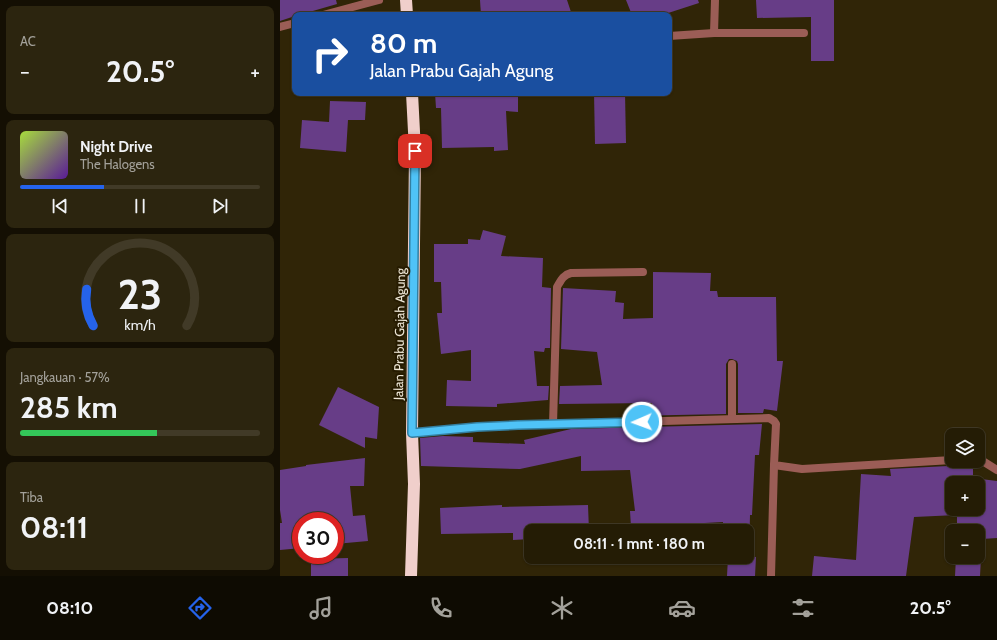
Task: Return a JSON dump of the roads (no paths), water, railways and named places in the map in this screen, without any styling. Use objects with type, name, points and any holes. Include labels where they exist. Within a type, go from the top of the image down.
[{"type":"highway","points":[[406,0],[408,12]]},
{"type":"highway","name":"Jalan Prabu Gajah Agung","points":[[411,576],[414,484],[412,433],[415,151],[412,96]]},
{"type":"street","points":[[335,12],[380,0]]},
{"type":"street","points":[[714,33],[715,0]]},
{"type":"street","points":[[280,27],[292,24]]},
{"type":"street","points":[[672,36],[714,33],[804,33]]},
{"type":"street","points":[[553,424],[557,287],[561,279],[565,274],[571,273],[643,272]]},
{"type":"street","points":[[732,364],[732,419]]},
{"type":"street","points":[[412,433],[477,427],[770,418],[774,421],[776,429],[770,576]]},
{"type":"street","points":[[774,465],[802,469],[945,460]]},
{"type":"street","points":[[985,462],[997,470]]}]
